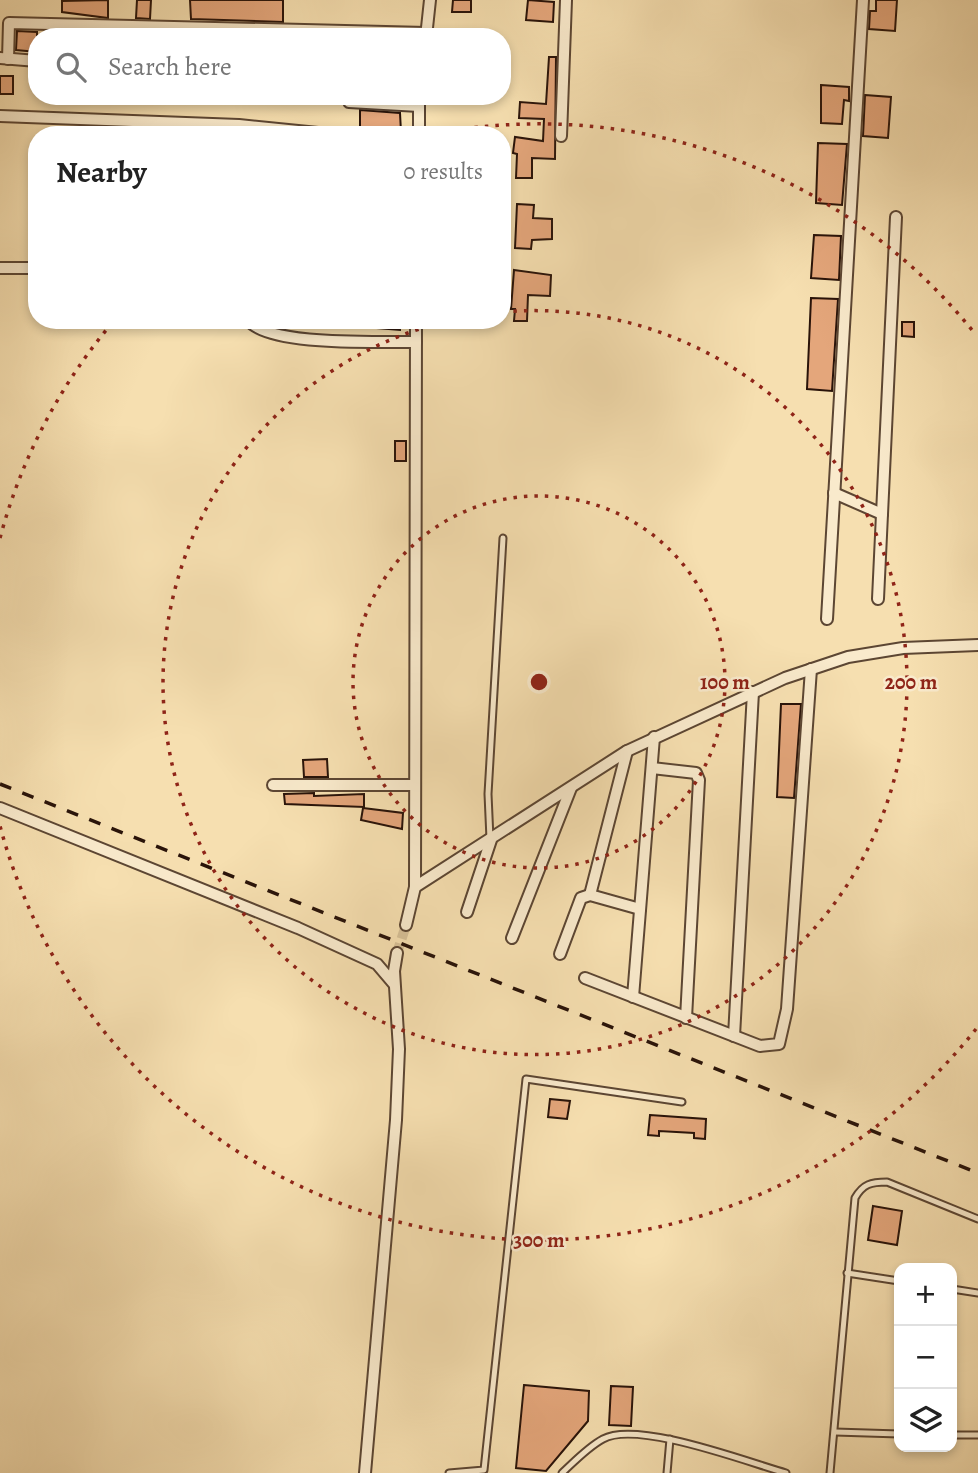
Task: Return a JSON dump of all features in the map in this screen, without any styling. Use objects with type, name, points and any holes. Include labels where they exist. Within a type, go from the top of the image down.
[{"type":"street","points":[[427,28],[430,0]]},
{"type":"street","points":[[561,136],[566,0]]},
{"type":"street","points":[[827,620],[863,0]]},
{"type":"street","points":[[28,60],[4,59],[9,23],[183,28]]},
{"type":"street","points":[[419,105],[419,126]]},
{"type":"street","points":[[0,116],[249,126]]},
{"type":"street","points":[[878,599],[896,216]]},
{"type":"street","points":[[0,268],[28,268]]},
{"type":"street","points":[[260,329],[292,339],[416,342]]},
{"type":"street","points":[[406,925],[415,887],[416,329]]},
{"type":"street","points":[[834,493],[882,514]]},
{"type":"street","points":[[415,887],[627,751],[753,692],[848,657],[903,648],[978,645]]},
{"type":"street","points":[[585,978],[734,1036],[769,1047],[779,1044],[783,1038],[811,669]]},
{"type":"street","points":[[734,1036],[753,692]]},
{"type":"street","points":[[633,997],[654,737]]},
{"type":"street","points":[[590,895],[627,751]]},
{"type":"street","points":[[652,768],[690,770],[696,773],[699,780],[686,1018]]},
{"type":"street","points":[[273,785],[414,785]]},
{"type":"street","points":[[512,938],[571,788]]},
{"type":"street","points":[[0,808],[370,961],[395,985]]},
{"type":"street","points":[[467,912],[491,840]]},
{"type":"street","points":[[560,954],[580,900],[590,895],[640,909]]},
{"type":"street","points":[[365,1473],[396,1120],[399,1049],[395,985],[397,953]]},
{"type":"lane","points":[[491,840],[488,794],[503,538]]},
{"type":"lane","points":[[449,1473],[484,1470],[526,1079],[682,1102]]},
{"type":"lane","points":[[830,1473],[855,1198],[861,1187],[873,1182],[887,1182],[978,1219]]},
{"type":"lane","points":[[848,1273],[894,1280]]},
{"type":"lane","points":[[957,1290],[978,1293]]},
{"type":"lane","points":[[835,1432],[894,1433]]},
{"type":"lane","points":[[562,1473],[605,1437],[630,1433],[670,1439],[786,1473]]},
{"type":"lane","points":[[957,1434],[978,1435]]},
{"type":"lane","points":[[667,1473],[670,1439]]},
{"type":"building","points":[[108,0],[108,18],[62,12],[62,1]]},
{"type":"building","points":[[137,0],[151,0],[150,19],[136,18]]},
{"type":"building","points":[[190,0],[283,0],[283,22],[191,19]]},
{"type":"building","points":[[453,0],[471,0],[471,12],[452,12]]},
{"type":"building","points":[[528,0],[554,2],[553,22],[526,20]]},
{"type":"building","points":[[876,0],[897,0],[895,31],[869,29],[870,11],[876,11]]},
{"type":"building","points":[[17,31],[28,32],[28,51],[16,50]]},
{"type":"building","points":[[549,57],[556,57],[555,159],[532,158],[532,178],[516,178],[517,154],[513,153],[515,137],[543,141],[544,119],[519,118],[520,102],[546,104]]},
{"type":"building","points":[[0,76],[13,76],[13,94],[0,94]]},
{"type":"building","points":[[821,85],[849,87],[849,101],[844,100],[842,124],[821,123]]},
{"type":"building","points":[[865,95],[891,97],[888,138],[863,136]]},
{"type":"building","points":[[360,110],[400,113],[401,126],[360,126]]},
{"type":"building","points":[[818,143],[847,144],[842,205],[816,203]]},
{"type":"building","points":[[517,204],[534,205],[533,218],[552,219],[552,239],[532,240],[531,249],[515,248]]},
{"type":"building","points":[[814,235],[841,236],[839,280],[811,278]]},
{"type":"building","points":[[514,270],[551,275],[550,296],[528,295],[527,321],[514,321],[515,309],[511,309]]},
{"type":"building","points":[[811,298],[838,299],[832,391],[807,389]]},
{"type":"building","points":[[902,322],[914,322],[914,337],[902,336]]},
{"type":"building","points":[[395,441],[406,441],[406,461],[395,461]]},
{"type":"building","points":[[781,704],[801,704],[794,798],[777,797]]},
{"type":"building","points":[[327,759],[328,777],[304,777],[303,760]]},
{"type":"building","points":[[314,793],[314,796],[364,794],[364,807],[285,804],[284,794]]},
{"type":"building","points":[[363,808],[403,813],[402,829],[361,820]]},
{"type":"building","points":[[550,1099],[570,1101],[567,1119],[548,1117]]},
{"type":"building","points":[[650,1115],[706,1119],[705,1139],[694,1138],[694,1133],[659,1131],[659,1136],[648,1135]]},
{"type":"building","points":[[873,1206],[902,1211],[897,1245],[868,1240]]},
{"type":"building","points":[[524,1385],[589,1391],[588,1421],[546,1471],[516,1468]]},
{"type":"building","points":[[611,1386],[633,1387],[631,1426],[609,1425]]},
{"type":"tunnel","points":[[397,953],[406,925]]},
{"type":"railway","points":[[0,784],[978,1173]]}]
